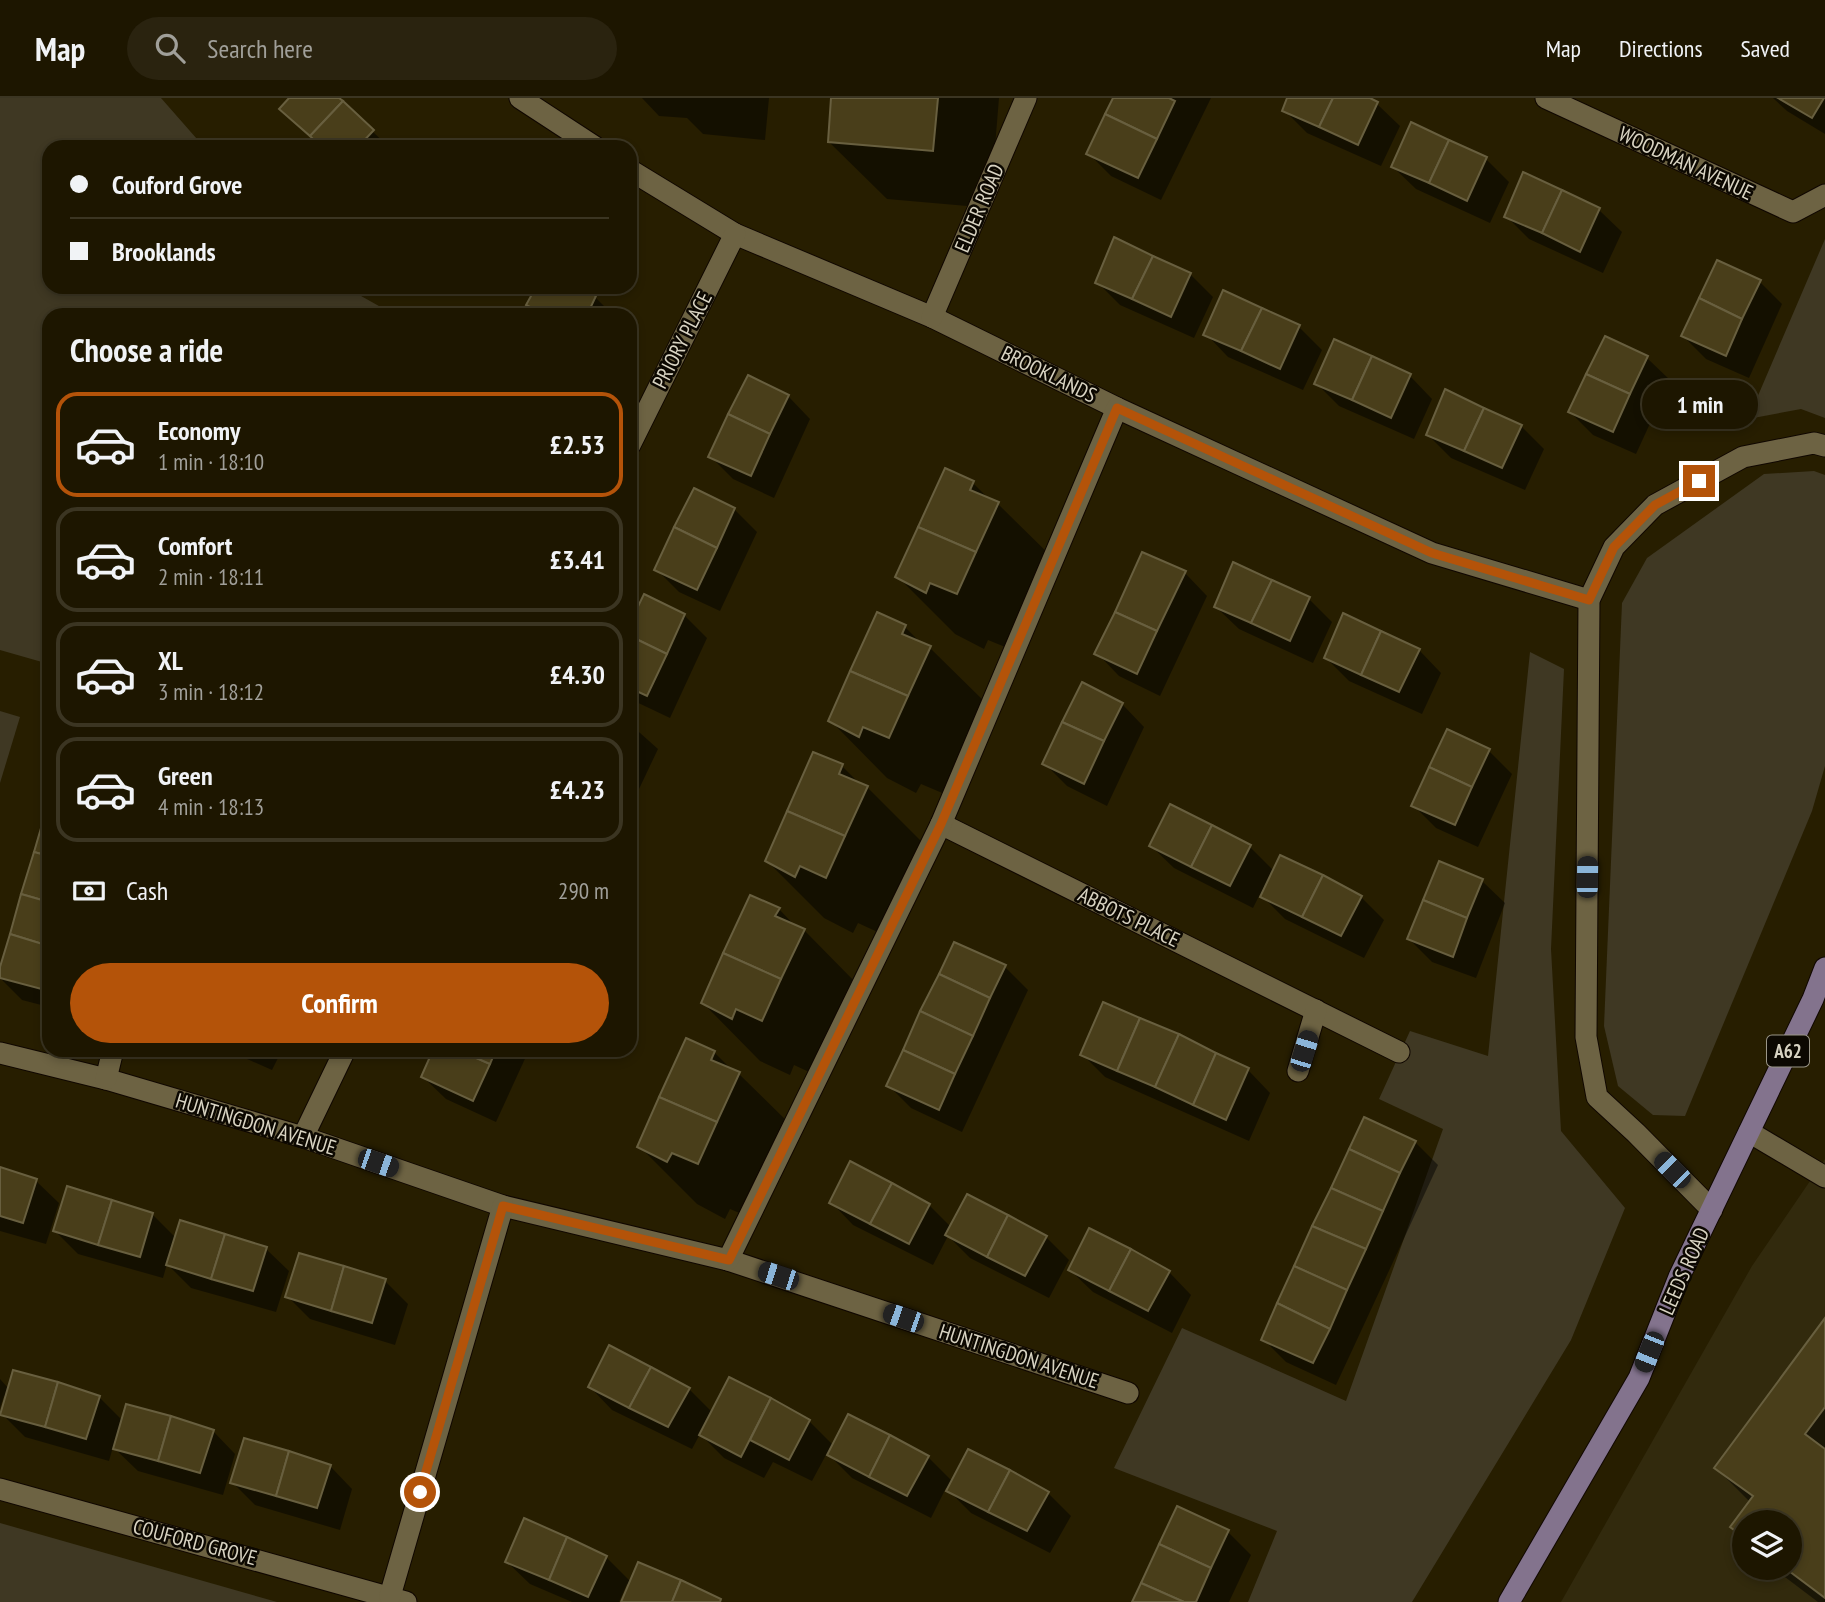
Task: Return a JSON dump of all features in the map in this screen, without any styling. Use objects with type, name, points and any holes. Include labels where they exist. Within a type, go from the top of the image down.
[{"type":"main road","name":"LEEDS ROAD","points":[[1509,1602],[1639,1378],[1679,1277],[1813,999],[1825,968]]},
{"type":"street","points":[[520,98],[584,140]]},
{"type":"street","name":"ELDER ROAD","points":[[932,317],[1027,98]]},
{"type":"street","name":"WOODMAN AVENUE","points":[[1546,98],[1793,212],[1825,195]]},
{"type":"street","name":"BROOKLANDS","points":[[637,174],[735,234],[932,317],[1117,408],[1432,553],[1589,600]]},
{"type":"street","name":"PRIORY PLACE","points":[[637,431],[735,234]]},
{"type":"street","points":[[729,1260],[941,824],[1117,408]]},
{"type":"street","points":[[1712,1210],[1597,1097],[1586,1037],[1589,600],[1614,547],[1655,505],[1743,457],[1814,443],[1825,446]]},
{"type":"street","name":"ABBOTS PLACE","points":[[941,824],[1399,1052]]},
{"type":"street","points":[[1298,1071],[1316,1010]]},
{"type":"street","name":"HUNTINGDON AVENUE","points":[[0,1053],[106,1079],[303,1137],[503,1206],[729,1260],[1128,1393]]},
{"type":"street","points":[[106,1079],[112,1057]]},
{"type":"street","points":[[303,1137],[342,1057]]},
{"type":"street","points":[[1749,1132],[1825,1177]]},
{"type":"street","name":"COUFORD GROVE","points":[[0,1489],[398,1599],[503,1206]]},
{"type":"shaded area","points":[[0,98],[161,98],[198,140],[42,140],[42,294],[358,294],[382,308],[42,308],[42,662],[0,650]]},
{"type":"shaded area","points":[[1825,239],[1825,418],[1801,409],[1748,419]]},
{"type":"shaded area","points":[[1814,471],[1825,475],[1825,766],[1812,811],[1685,1116],[1653,1115],[1618,1086],[1604,1026],[1622,603],[1647,558],[1764,474]]},
{"type":"shaded area","points":[[1530,652],[1564,669],[1551,949],[1561,1131],[1625,1208],[1571,1340],[1412,1602],[1248,1602],[1277,1531],[1114,1468],[1182,1328],[1346,1401],[1443,1129],[1379,1099],[1410,1031],[1488,1056]]},
{"type":"shaded area","points":[[0,711],[20,717],[0,783]]},
{"type":"shaded area","points":[[1825,1159],[1825,1602],[1561,1602],[1752,1266]]},
{"type":"shaded area","points":[[0,1523],[277,1602],[0,1602]]},
{"type":"building","points":[[289,98],[339,98],[343,101],[310,136],[279,109]]},
{"type":"building","points":[[831,98],[938,98],[933,151],[828,142]]},
{"type":"building","points":[[1113,98],[1169,98],[1175,101],[1157,139],[1105,114]]},
{"type":"building","points":[[1287,98],[1333,98],[1319,127],[1282,111]]},
{"type":"building","points":[[1333,98],[1370,98],[1378,102],[1358,145],[1319,127]]},
{"type":"building","points":[[1778,98],[1824,98],[1812,118]]},
{"type":"building","points":[[343,101],[374,130],[365,140],[314,140],[310,136]]},
{"type":"building","points":[[1105,114],[1157,139],[1138,178],[1086,154]]},
{"type":"building","points":[[1411,122],[1449,140],[1429,183],[1391,167]]},
{"type":"building","points":[[1449,140],[1487,157],[1467,201],[1429,183]]},
{"type":"building","points":[[1523,172],[1562,190],[1542,233],[1504,217]]},
{"type":"building","points":[[1562,190],[1600,208],[1580,252],[1542,233]]},
{"type":"building","points":[[1114,237],[1153,256],[1132,299],[1095,283]]},
{"type":"building","points":[[1153,256],[1191,273],[1171,317],[1132,299]]},
{"type":"building","points":[[1717,260],[1761,280],[1742,319],[1699,298]]},
{"type":"building","points":[[1223,290],[1262,308],[1241,351],[1203,335]]},
{"type":"building","points":[[532,294],[596,296],[590,308],[532,308],[526,305]]},
{"type":"building","points":[[1699,298],[1742,319],[1726,356],[1681,336]]},
{"type":"building","points":[[1262,308],[1300,325],[1280,369],[1241,351]]},
{"type":"building","points":[[1605,336],[1648,356],[1630,394],[1586,374]]},
{"type":"building","points":[[1334,339],[1372,356],[1352,400],[1314,384]]},
{"type":"building","points":[[1372,356],[1411,374],[1391,418],[1352,400]]},
{"type":"building","points":[[1586,374],[1630,394],[1613,432],[1568,412]]},
{"type":"building","points":[[748,375],[789,395],[770,434],[728,414]]},
{"type":"building","points":[[1445,389],[1484,408],[1464,451],[1426,435]]},
{"type":"building","points":[[1484,408],[1522,425],[1502,468],[1464,451]]},
{"type":"building","points":[[728,414],[770,434],[751,476],[708,457]]},
{"type":"building","points":[[945,468],[974,481],[970,490],[999,502],[976,552],[918,527]]},
{"type":"building","points":[[694,488],[735,508],[717,548],[674,527]]},
{"type":"building","points":[[674,527],[717,548],[697,590],[654,570]]},
{"type":"building","points":[[918,527],[976,552],[957,594],[930,583],[926,593],[895,577]]},
{"type":"building","points":[[1142,552],[1186,571],[1157,631],[1115,612]]},
{"type":"building","points":[[1233,562],[1272,580],[1251,623],[1214,607]]},
{"type":"building","points":[[1272,580],[1310,597],[1290,641],[1251,623]]},
{"type":"building","points":[[644,594],[685,614],[667,654],[637,639],[637,608]]},
{"type":"building","points":[[877,612],[906,625],[902,634],[931,646],[908,696],[850,671]]},
{"type":"building","points":[[1115,612],[1157,631],[1137,674],[1094,654]]},
{"type":"building","points":[[1343,613],[1381,631],[1361,675],[1324,658]]},
{"type":"building","points":[[1381,631],[1420,649],[1399,692],[1361,675]]},
{"type":"building","points":[[637,639],[667,654],[647,696],[637,691]]},
{"type":"building","points":[[850,671],[908,696],[889,738],[863,727],[859,737],[828,721]]},
{"type":"building","points":[[1082,682],[1123,703],[1104,741],[1062,722]]},
{"type":"building","points":[[1062,722],[1104,741],[1084,784],[1042,764]]},
{"type":"building","points":[[1447,729],[1490,749],[1472,787],[1429,767]]},
{"type":"building","points":[[813,752],[843,764],[839,774],[868,786],[845,836],[787,811]]},
{"type":"building","points":[[1429,767],[1472,787],[1455,825],[1411,806]]},
{"type":"building","points":[[1170,804],[1212,825],[1191,867],[1149,846]]},
{"type":"building","points":[[787,811],[845,836],[826,878],[800,866],[795,877],[765,861]]},
{"type":"building","points":[[42,825],[42,854],[34,852]]},
{"type":"building","points":[[1212,825],[1251,845],[1230,886],[1191,867]]},
{"type":"building","points":[[34,852],[42,854],[42,900],[21,894]]},
{"type":"building","points":[[1280,855],[1323,875],[1302,917],[1260,897]]},
{"type":"building","points":[[1439,861],[1483,879],[1467,918],[1423,900]]},
{"type":"building","points":[[1323,875],[1362,896],[1341,936],[1302,917]]},
{"type":"building","points":[[21,894],[42,900],[42,944],[10,934]]},
{"type":"building","points":[[750,895],[780,908],[775,916],[805,929],[781,979],[723,953]]},
{"type":"building","points":[[1423,900],[1467,918],[1453,957],[1407,939]]},
{"type":"building","points":[[10,934],[42,944],[42,989],[0,978],[0,967]]},
{"type":"building","points":[[954,942],[1006,965],[990,998],[939,974]]},
{"type":"building","points":[[723,953],[781,979],[762,1021],[736,1009],[732,1019],[701,1003]]},
{"type":"building","points":[[939,974],[990,998],[973,1036],[920,1011]]},
{"type":"building","points":[[1103,1002],[1140,1018],[1117,1071],[1080,1055]]},
{"type":"building","points":[[920,1011],[973,1036],[955,1074],[903,1050]]},
{"type":"building","points":[[1140,1018],[1179,1034],[1155,1087],[1117,1071]]},
{"type":"building","points":[[1179,1034],[1216,1053],[1193,1105],[1155,1087]]},
{"type":"building","points":[[686,1038],[715,1051],[711,1060],[740,1072],[717,1122],[659,1097]]},
{"type":"building","points":[[903,1050],[955,1074],[939,1110],[886,1086]]},
{"type":"building","points":[[1216,1053],[1249,1068],[1226,1120],[1193,1105]]},
{"type":"building","points":[[430,1057],[474,1057],[490,1064],[473,1101],[421,1077]]},
{"type":"building","points":[[474,1057],[493,1057],[490,1064]]},
{"type":"building","points":[[659,1097],[717,1122],[698,1164],[672,1153],[667,1162],[637,1147]]},
{"type":"building","points":[[1364,1117],[1416,1141],[1400,1173],[1349,1149]]},
{"type":"building","points":[[1349,1149],[1400,1173],[1383,1211],[1331,1188]]},
{"type":"building","points":[[850,1161],[892,1183],[870,1224],[829,1203]]},
{"type":"building","points":[[0,1167],[37,1179],[23,1223],[0,1216]]},
{"type":"building","points":[[892,1183],[930,1204],[909,1244],[870,1224]]},
{"type":"building","points":[[67,1186],[112,1200],[98,1245],[53,1231]]},
{"type":"building","points":[[1331,1188],[1383,1211],[1366,1249],[1312,1226]]},
{"type":"building","points":[[967,1194],[1008,1215],[987,1257],[945,1235]]},
{"type":"building","points":[[112,1200],[153,1213],[140,1257],[98,1245]]},
{"type":"building","points":[[1008,1215],[1047,1236],[1025,1276],[987,1257]]},
{"type":"building","points":[[180,1220],[225,1234],[211,1279],[166,1265]]},
{"type":"building","points":[[1312,1226],[1366,1249],[1347,1290],[1294,1266]]},
{"type":"building","points":[[1089,1228],[1131,1249],[1109,1291],[1068,1270]]},
{"type":"building","points":[[225,1234],[267,1247],[253,1291],[211,1279]]},
{"type":"building","points":[[1131,1249],[1170,1271],[1148,1311],[1109,1291]]},
{"type":"building","points":[[299,1253],[344,1266],[331,1311],[285,1297]]},
{"type":"building","points":[[344,1266],[386,1279],[372,1323],[331,1311]]},
{"type":"building","points":[[1294,1266],[1347,1290],[1330,1329],[1277,1303]]},
{"type":"building","points":[[1277,1303],[1330,1329],[1313,1363],[1261,1340]]},
{"type":"building","points":[[1825,1318],[1825,1407],[1805,1434],[1825,1449],[1825,1598],[1801,1580],[1802,1510],[1743,1510],[1753,1496],[1714,1468]]},
{"type":"building","points":[[609,1345],[651,1367],[629,1408],[588,1387]]},
{"type":"building","points":[[651,1367],[690,1388],[668,1427],[629,1408]]},
{"type":"building","points":[[13,1370],[58,1382],[45,1427],[0,1415]]},
{"type":"building","points":[[729,1377],[771,1398],[741,1457],[699,1435]]},
{"type":"building","points":[[58,1382],[100,1396],[86,1439],[45,1427]]},
{"type":"building","points":[[771,1398],[810,1420],[789,1460],[750,1440]]},
{"type":"building","points":[[126,1404],[171,1416],[158,1461],[113,1449]]},
{"type":"building","points":[[848,1414],[890,1435],[869,1477],[827,1455]]},
{"type":"building","points":[[171,1416],[214,1430],[200,1473],[158,1461]]},
{"type":"building","points":[[890,1435],[929,1456],[907,1496],[869,1477]]},
{"type":"building","points":[[244,1438],[289,1451],[276,1496],[230,1483]]},
{"type":"building","points":[[968,1449],[1010,1470],[988,1512],[946,1491]]},
{"type":"building","points":[[289,1451],[331,1465],[317,1508],[276,1496]]},
{"type":"building","points":[[1010,1470],[1049,1492],[1027,1531],[988,1512]]},
{"type":"building","points":[[1177,1506],[1229,1530],[1211,1568],[1159,1544]]},
{"type":"building","points":[[524,1518],[567,1537],[549,1580],[505,1562]]},
{"type":"building","points":[[567,1537],[607,1556],[588,1597],[549,1580]]},
{"type":"building","points":[[1159,1544],[1211,1568],[1196,1602],[1184,1602],[1141,1583]]},
{"type":"building","points":[[638,1562],[681,1580],[672,1602],[621,1602]]},
{"type":"building","points":[[681,1580],[721,1599],[720,1602],[672,1602]]},
{"type":"building","points":[[1141,1583],[1184,1602],[1132,1602]]},
{"type":"route","points":[[420,1492],[503,1206],[729,1260],[941,824],[1117,408],[1432,553],[1589,600],[1614,547],[1655,505],[1699,481]]}]
